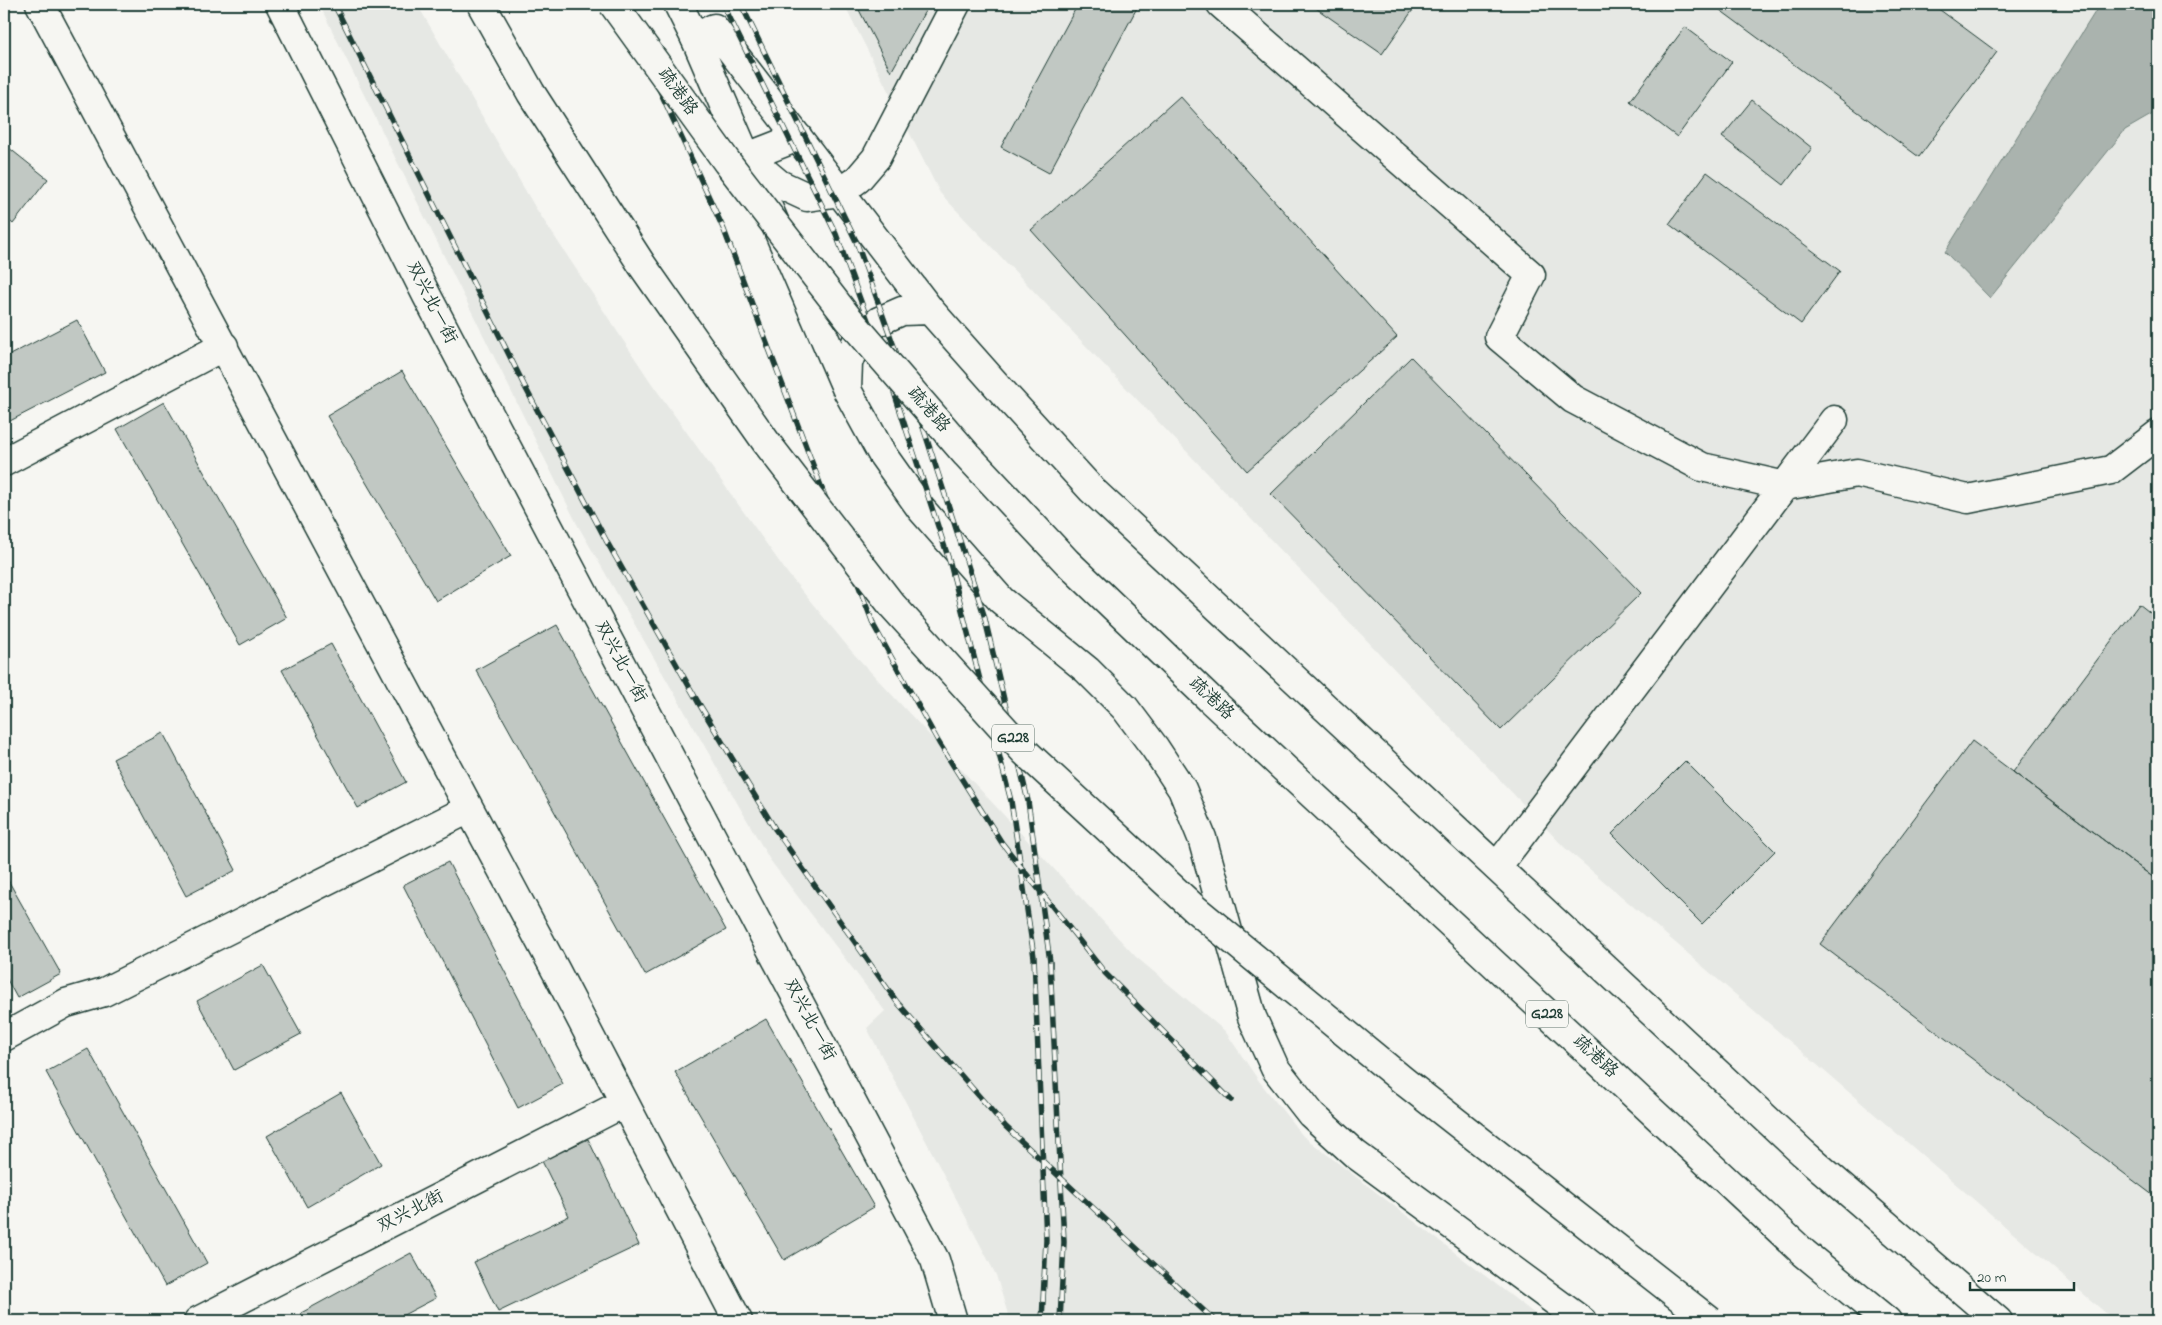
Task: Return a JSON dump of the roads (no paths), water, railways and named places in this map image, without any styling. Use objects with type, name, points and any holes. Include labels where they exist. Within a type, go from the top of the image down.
[{"type":"main road","points":[[40,4],[556,971],[738,1321]]},
{"type":"main road","name":"双兴北一街","points":[[280,4],[427,296],[935,1260],[953,1321]]},
{"type":"main road","name":"G228","points":[[481,4],[531,93],[637,257],[766,442],[890,604],[1025,752],[1195,909],[1405,1082],[1710,1321]]},
{"type":"main road","name":"疏港路","points":[[613,4],[727,162],[848,318],[966,454],[1067,562],[1212,701],[1797,1246],[1887,1321]]},
{"type":"main road","points":[[678,4],[798,137],[930,310],[1092,490],[1803,1153],[1998,1321]]},
{"type":"main road","points":[[696,4],[747,157],[847,390],[882,454],[927,516],[1001,600],[1087,670],[1125,708],[1155,748],[1182,789],[1202,838],[1252,1017],[1275,1068],[1311,1114],[1355,1154],[1582,1321]]},
{"type":"main road","points":[[747,157],[779,184],[807,197],[840,192],[858,179],[876,158],[956,4]]},
{"type":"main road","points":[[1221,4],[1531,274],[1500,337],[1573,399],[1702,467],[1785,486],[1857,473],[1968,498],[2111,470],[2158,434]]},
{"type":"main road","points":[[747,157],[798,137]]},
{"type":"main road","points":[[847,390],[848,363],[857,340],[879,321],[902,311],[930,310]]},
{"type":"main road","points":[[4,462],[224,346]]},
{"type":"main road","points":[[1497,867],[1834,420]]},
{"type":"main road","points":[[4,1037],[66,1004],[104,992],[470,809]]},
{"type":"main road","name":"双兴北街","points":[[198,1321],[624,1103]]},
{"type":"railway","points":[[334,4],[524,385],[607,542],[698,702],[775,829],[897,1002],[1006,1127],[1215,1321]]},
{"type":"railway","points":[[620,4],[724,230],[874,626],[939,743],[1002,843],[1105,973],[1231,1100]]},
{"type":"railway","points":[[723,4],[836,234],[890,380],[950,563],[1011,801],[1034,957],[1046,1240],[1042,1321]]},
{"type":"railway","points":[[741,4],[856,241],[922,424],[984,615],[1028,801],[1050,962],[1064,1242],[1060,1321]]}]
